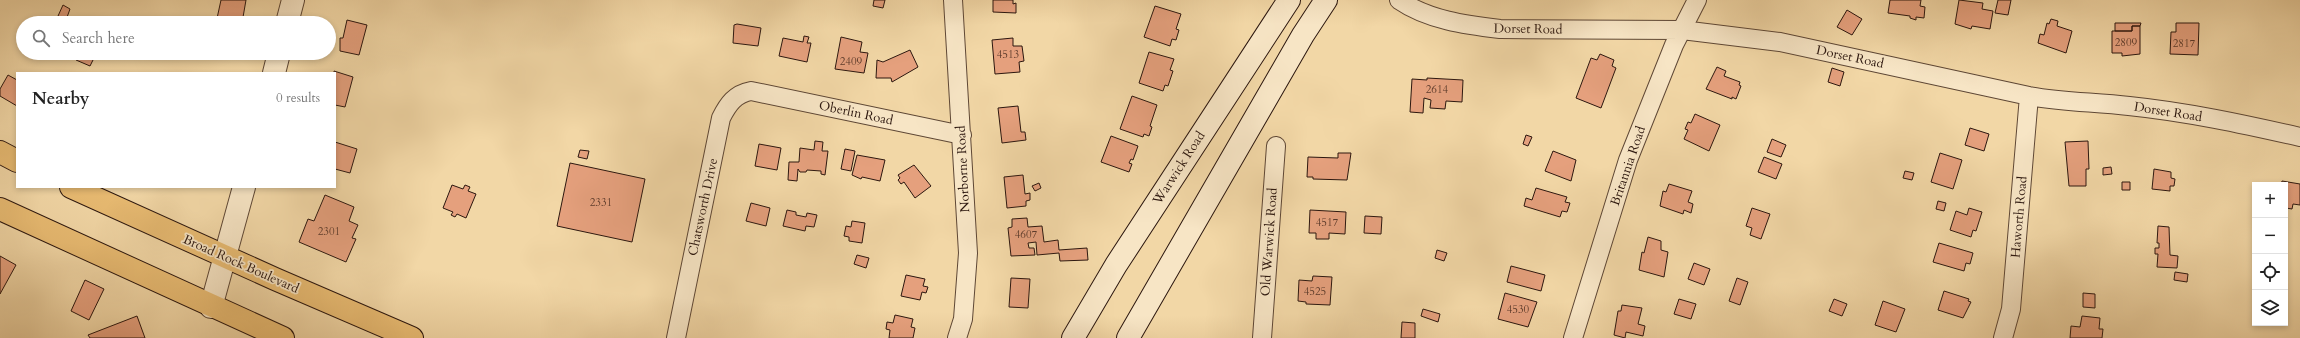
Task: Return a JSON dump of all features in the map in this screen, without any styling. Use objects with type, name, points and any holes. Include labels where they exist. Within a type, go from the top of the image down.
[{"type":"main road","points":[[289,16],[293,0]]},
{"type":"main road","name":"Warwick Road","points":[[1073,338],[1116,265],[1289,0]]},
{"type":"main road","points":[[1128,338],[1303,35],[1326,0]]},
{"type":"main road","points":[[274,72],[277,60]]},
{"type":"main road","points":[[0,152],[16,160]]},
{"type":"main road","name":"Broad Rock Boulevard","points":[[73,188],[226,257],[412,338]]},
{"type":"main road","points":[[212,307],[244,188]]},
{"type":"main road","points":[[0,210],[283,338]]},
{"type":"street","name":"Norborne Road","points":[[953,0],[968,252],[962,320],[957,338]]},
{"type":"street","name":"Dorset Road","points":[[1399,0],[1427,15],[1472,26],[1500,29],[1682,30],[1780,42],[2029,96],[2058,101],[2128,106],[2179,113],[2237,122],[2300,137]]},
{"type":"street","name":"Britannia Road","points":[[1573,338],[1628,160],[1674,45],[1697,0]]},
{"type":"street","name":"Oberlin Road","points":[[751,91],[962,135]]},
{"type":"street","name":"Chatsworth Drive","points":[[676,338],[722,118],[726,108],[735,98],[743,93],[751,91]]},
{"type":"street","name":"Haworth Road","points":[[2003,338],[2011,309],[2029,96]]},
{"type":"street","name":"Old Warwick Road","points":[[1262,338],[1276,146]]},
{"type":"building","points":[[221,0],[246,0],[243,16],[218,16]]},
{"type":"building","points":[[874,0],[885,0],[883,8],[873,6]]},
{"type":"building","points":[[993,0],[1013,0],[1013,4],[1016,3],[1016,13],[993,12]]},
{"type":"building","points":[[1890,0],[1921,0],[1920,6],[1925,7],[1924,18],[1916,17],[1916,20],[1910,18],[1910,16],[1888,13]]},
{"type":"building","points":[[1959,0],[1983,3],[1982,9],[1993,11],[1990,29],[1972,26],[1971,29],[1955,24]]},
{"type":"building","points":[[1998,0],[2011,0],[2008,15],[1995,13]]},
{"type":"building","points":[[63,5],[70,9],[67,16],[58,16]]},
{"type":"building","points":[[1155,6],[1181,14],[1176,29],[1179,30],[1176,40],[1172,39],[1170,46],[1144,37]]},
{"type":"building","points":[[1847,10],[1862,19],[1852,35],[1837,27]]},
{"type":"building","points":[[2051,19],[2058,21],[2057,26],[2072,31],[2066,53],[2038,43],[2040,34],[2044,35],[2047,23],[2049,24]]},
{"type":"building","points":[[347,20],[367,25],[359,55],[340,51],[340,38],[343,38]]},
{"type":"building","points":[[2115,23],[2141,23],[2140,26],[2132,26],[2132,31],[2115,31]]},
{"type":"building","points":[[2176,23],[2199,23],[2198,55],[2170,54],[2171,32],[2176,32]]},
{"type":"building","points":[[737,24],[761,28],[758,46],[733,43],[734,25]]},
{"type":"building","points":[[2132,26],[2140,26],[2140,54],[2122,56],[2122,53],[2112,53],[2112,31],[2132,31]]},
{"type":"building","points":[[804,36],[809,37],[807,43],[811,43],[807,62],[779,56],[783,38],[803,42]]},
{"type":"building","points":[[841,37],[862,42],[860,52],[868,53],[864,73],[835,69]]},
{"type":"building","points":[[1013,38],[1013,46],[1022,46],[1024,61],[1019,62],[1020,72],[995,74],[992,40]]},
{"type":"building","points":[[910,50],[918,67],[892,82],[891,78],[876,78],[877,60],[883,62]]},
{"type":"building","points":[[1149,52],[1174,59],[1170,70],[1173,71],[1168,86],[1165,85],[1163,91],[1139,83]]},
{"type":"building","points":[[1600,54],[1614,60],[1612,66],[1616,68],[1601,108],[1576,98],[1591,58],[1597,60]]},
{"type":"building","points":[[76,60],[93,60],[90,66]]},
{"type":"building","points":[[1717,67],[1726,71],[1724,76],[1740,82],[1739,85],[1741,86],[1736,99],[1732,97],[1732,99],[1706,89]]},
{"type":"building","points":[[1832,68],[1844,72],[1840,86],[1828,82]]},
{"type":"building","points":[[334,71],[353,77],[345,107],[336,105],[336,72]]},
{"type":"building","points":[[8,75],[16,79],[16,105],[0,96],[0,89]]},
{"type":"building","points":[[1427,78],[1463,80],[1462,102],[1446,101],[1445,109],[1430,108],[1431,100],[1424,98],[1423,113],[1410,112],[1412,79],[1427,80]]},
{"type":"building","points":[[1132,96],[1157,105],[1150,126],[1152,127],[1149,136],[1144,134],[1143,137],[1120,129]]},
{"type":"building","points":[[1018,106],[1021,132],[1025,132],[1026,140],[1002,143],[998,108]]},
{"type":"building","points":[[1695,114],[1720,125],[1709,151],[1684,139],[1688,130],[1685,129],[1688,122],[1691,123]]},
{"type":"building","points":[[1970,128],[1989,134],[1984,151],[1965,145]]},
{"type":"building","points":[[1526,135],[1532,137],[1528,146],[1523,144]]},
{"type":"building","points":[[1111,136],[1138,146],[1133,160],[1131,159],[1129,163],[1132,164],[1129,172],[1101,162]]},
{"type":"building","points":[[1772,139],[1786,145],[1781,157],[1767,152]]},
{"type":"building","points":[[815,141],[823,142],[822,151],[828,151],[825,175],[821,174],[821,171],[807,170],[806,172],[800,172],[798,169],[797,181],[788,180],[789,162],[799,162],[800,148],[814,150]]},
{"type":"building","points":[[2088,141],[2089,169],[2086,169],[2086,186],[2069,186],[2065,142]]},
{"type":"building","points":[[336,142],[357,149],[350,173],[336,169]]},
{"type":"building","points":[[759,144],[781,148],[777,170],[755,166]]},
{"type":"building","points":[[845,149],[855,151],[851,171],[841,169]]},
{"type":"building","points":[[580,150],[589,151],[587,159],[578,157]]},
{"type":"building","points":[[1553,151],[1576,160],[1571,181],[1545,171]]},
{"type":"building","points":[[1338,153],[1351,153],[1347,180],[1313,179],[1313,177],[1307,177],[1308,157],[1338,158]]},
{"type":"building","points":[[1940,153],[1962,160],[1953,189],[1931,182]]},
{"type":"building","points":[[857,155],[885,160],[880,181],[862,177],[861,179],[852,175]]},
{"type":"building","points":[[1764,157],[1782,164],[1776,179],[1758,172]]},
{"type":"building","points":[[570,163],[645,179],[632,242],[557,226]]},
{"type":"building","points":[[914,165],[931,186],[915,198],[904,182],[901,184],[898,180],[900,178],[898,175]]},
{"type":"building","points":[[2111,167],[2112,174],[2103,175],[2103,168]]},
{"type":"building","points":[[2154,169],[2171,172],[2171,178],[2175,179],[2174,186],[2170,186],[2170,191],[2152,189]]},
{"type":"building","points":[[1905,171],[1914,173],[1912,180],[1903,178]]},
{"type":"building","points":[[1023,175],[1025,194],[1030,193],[1030,200],[1026,201],[1026,206],[1007,208],[1004,177]]},
{"type":"building","points":[[2122,182],[2130,182],[2130,190],[2122,190]]},
{"type":"building","points":[[2288,182],[2300,184],[2300,205],[2293,204],[2292,209],[2288,208]]},
{"type":"building","points":[[1039,183],[1041,188],[1035,191],[1032,186]]},
{"type":"building","points":[[1669,184],[1692,191],[1688,202],[1693,204],[1691,213],[1684,210],[1683,214],[1660,206],[1663,191],[1666,192]]},
{"type":"building","points":[[452,185],[463,189],[465,185],[470,187],[468,191],[476,194],[466,218],[457,214],[455,217],[451,215],[453,212],[443,208]]},
{"type":"building","points":[[1536,188],[1567,197],[1565,202],[1570,203],[1567,212],[1562,211],[1560,217],[1524,206],[1526,198],[1532,200]]},
{"type":"building","points":[[325,195],[354,207],[349,221],[358,225],[352,238],[356,239],[346,262],[299,242],[308,219],[314,221]]},
{"type":"building","points":[[1938,201],[1946,203],[1944,211],[1936,209]]},
{"type":"building","points":[[751,203],[770,208],[766,226],[746,221]]},
{"type":"building","points":[[1752,208],[1770,214],[1761,239],[1750,235],[1752,228],[1746,226]]},
{"type":"building","points":[[1969,208],[1982,212],[1976,231],[1973,230],[1971,237],[1950,230],[1956,211],[1967,215]]},
{"type":"building","points":[[787,210],[796,212],[796,215],[806,217],[807,213],[817,215],[814,227],[806,226],[805,231],[783,226]]},
{"type":"building","points":[[1310,210],[1346,212],[1345,234],[1329,233],[1329,239],[1316,239],[1316,233],[1309,233]]},
{"type":"building","points":[[1365,216],[1382,217],[1381,234],[1364,233]]},
{"type":"building","points":[[1027,218],[1028,227],[1042,226],[1044,242],[1058,240],[1059,250],[1087,248],[1088,260],[1060,261],[1059,253],[1037,255],[1036,242],[1028,243],[1029,248],[1034,248],[1035,255],[1011,256],[1008,228],[1012,227],[1012,219]]},
{"type":"building","points":[[852,221],[865,223],[862,243],[849,241],[849,237],[844,236],[846,226],[851,227]]},
{"type":"building","points":[[2158,226],[2169,227],[2170,255],[2178,256],[2177,268],[2157,267],[2158,254],[2155,254],[2155,248],[2159,248],[2159,243],[2157,243]]},
{"type":"building","points":[[1648,237],[1661,241],[1661,250],[1668,252],[1664,277],[1639,270],[1642,252],[1644,253]]},
{"type":"building","points":[[1939,243],[1973,253],[1970,264],[1966,263],[1964,271],[1933,262]]},
{"type":"building","points":[[1437,250],[1447,253],[1444,261],[1435,258]]},
{"type":"building","points":[[857,255],[869,258],[866,268],[854,264]]},
{"type":"building","points":[[0,256],[16,265],[0,294]]},
{"type":"building","points":[[1694,263],[1710,269],[1704,285],[1688,279]]},
{"type":"building","points":[[1511,266],[1545,275],[1541,291],[1507,282]]},
{"type":"building","points":[[2175,272],[2188,274],[2187,282],[2174,280]]},
{"type":"building","points":[[906,275],[925,279],[923,286],[928,287],[926,293],[922,292],[920,300],[901,296]]},
{"type":"building","points":[[1313,276],[1332,277],[1330,305],[1306,304],[1306,302],[1298,301],[1299,280],[1312,281]]},
{"type":"building","points":[[1011,278],[1030,279],[1028,308],[1009,307]]},
{"type":"building","points":[[1737,278],[1748,282],[1740,305],[1729,301]]},
{"type":"building","points":[[85,280],[104,289],[89,320],[71,311]]},
{"type":"building","points":[[1944,291],[1969,299],[1968,301],[1971,302],[1963,318],[1938,310]]},
{"type":"building","points":[[1505,293],[1537,302],[1528,327],[1498,319]]},
{"type":"building","points":[[2083,293],[2095,294],[2095,308],[2083,307]]},
{"type":"building","points":[[1679,299],[1696,304],[1691,319],[1674,314]]},
{"type":"building","points":[[1834,299],[1847,304],[1842,316],[1829,311]]},
{"type":"building","points":[[1883,301],[1905,309],[1896,332],[1875,325]]},
{"type":"building","points":[[1622,305],[1642,308],[1638,324],[1645,326],[1643,336],[1626,332],[1625,338],[1614,335],[1618,311],[1621,311]]},
{"type":"building","points":[[1423,309],[1440,314],[1438,322],[1421,316]]},
{"type":"building","points":[[895,315],[913,319],[911,327],[915,328],[913,338],[889,338],[890,330],[886,329],[887,322],[893,323]]},
{"type":"building","points":[[137,316],[145,338],[90,338],[88,335]]},
{"type":"building","points":[[2082,316],[2100,318],[2099,329],[2103,329],[2102,338],[2070,338],[2071,326],[2080,327]]},
{"type":"building","points":[[1402,322],[1415,323],[1415,338],[1401,338]]}]
